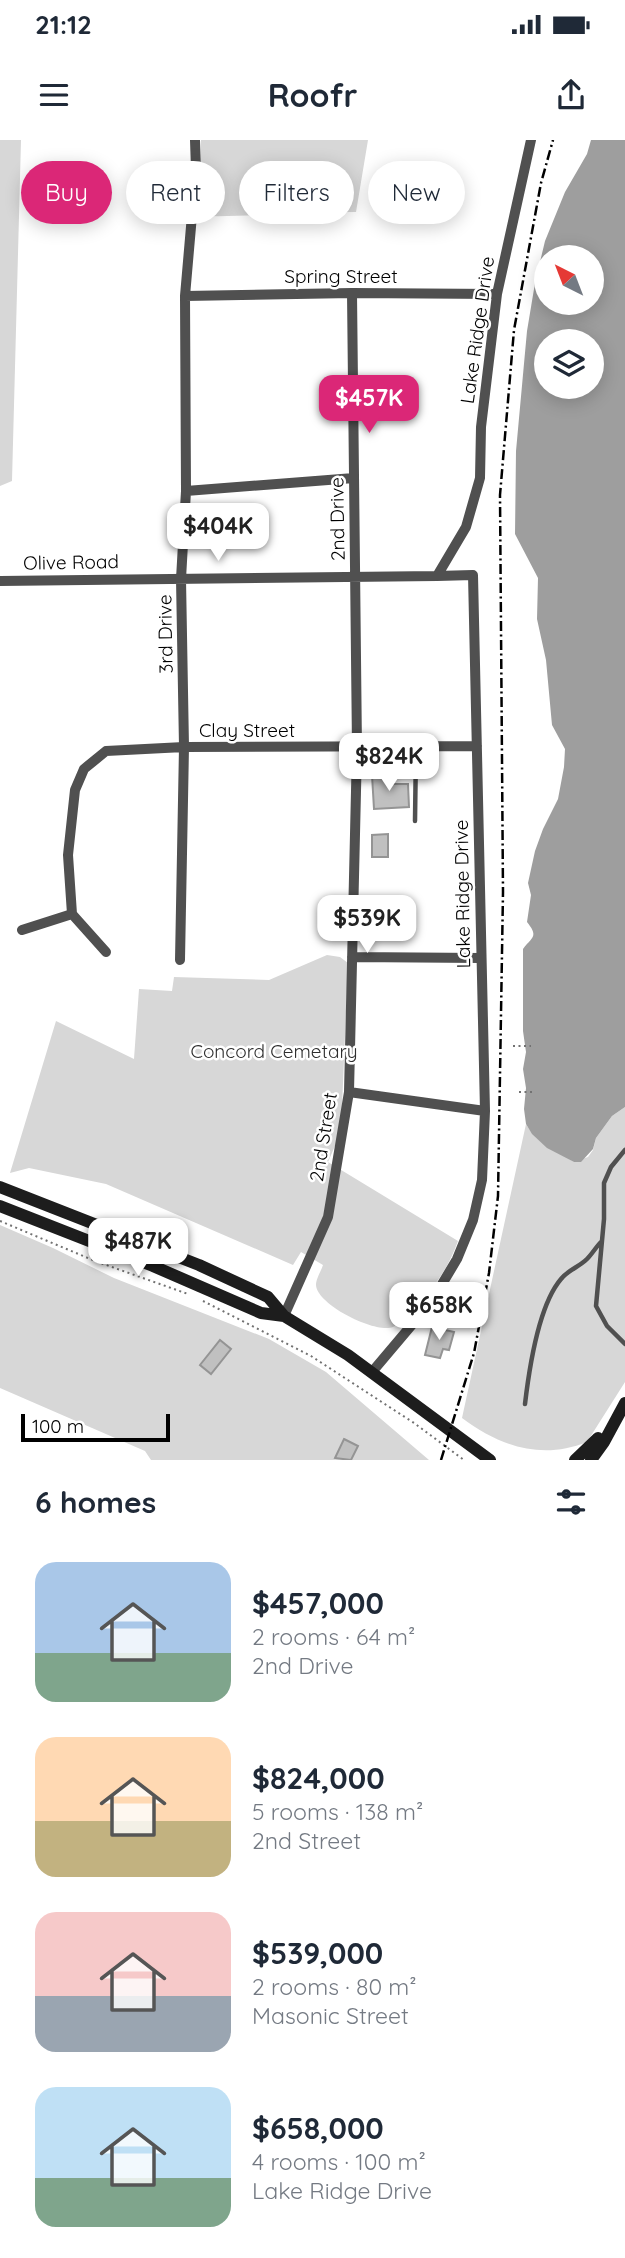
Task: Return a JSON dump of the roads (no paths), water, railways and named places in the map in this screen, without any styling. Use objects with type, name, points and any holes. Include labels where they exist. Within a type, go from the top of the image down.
[{"type":"main road","points":[[0,1187],[231,1278],[268,1297],[284,1316],[372,1372],[490,1460]]},
{"type":"main road","points":[[0,1206],[153,1266],[261,1313],[284,1316]]},
{"type":"main road","points":[[591,1460],[625,1403]]},
{"type":"main road","points":[[575,1460],[616,1417]]},
{"type":"main road","points":[[602,1460],[604,1442]]},
{"type":"street","name":"3rd Drive","points":[[180,960],[184,747],[181,579],[186,491],[185,296],[196,169],[195,140]]},
{"type":"street","name":"Lake Ridge Drive","points":[[437,576],[466,527],[480,478],[481,427],[497,294],[531,140]]},
{"type":"street","name":"2nd Drive","points":[[352,293],[355,577]]},
{"type":"street","name":"Spring Street","points":[[185,296],[497,294]]},
{"type":"street","points":[[186,491],[354,478]]},
{"type":"street","name":"Lake Ridge Drive","points":[[372,1372],[432,1301],[457,1259],[472,1220],[482,1180],[485,1111],[473,575],[437,576]]},
{"type":"street","name":"Olive Road","points":[[0,580],[437,576]]},
{"type":"street","name":"2nd Street","points":[[284,1316],[328,1217],[349,1093],[357,748],[355,577]]},
{"type":"street","name":"Clay Street","points":[[72,914],[68,855],[75,790],[84,769],[106,751],[184,747],[477,746]]},
{"type":"street","points":[[22,930],[72,914],[106,952]]},
{"type":"street","points":[[352,957],[481,958]]},
{"type":"street","points":[[349,1093],[485,1111]]},
{"type":"lane","points":[[415,821],[416,747]]},
{"type":"lane","points":[[625,1150],[611,1167],[604,1184],[596,1306],[607,1326],[625,1344]]},
{"type":"lane","points":[[525,1404],[531,1355],[555,1287],[562,1277],[587,1259],[601,1241]]},
{"type":"railway","points":[[441,1460],[474,1353],[489,1273],[498,1196],[503,892],[500,495],[514,330],[541,183],[553,140]]},
{"type":"park label","name":"Concord Cemetary","points":[[274,1051]]}]
